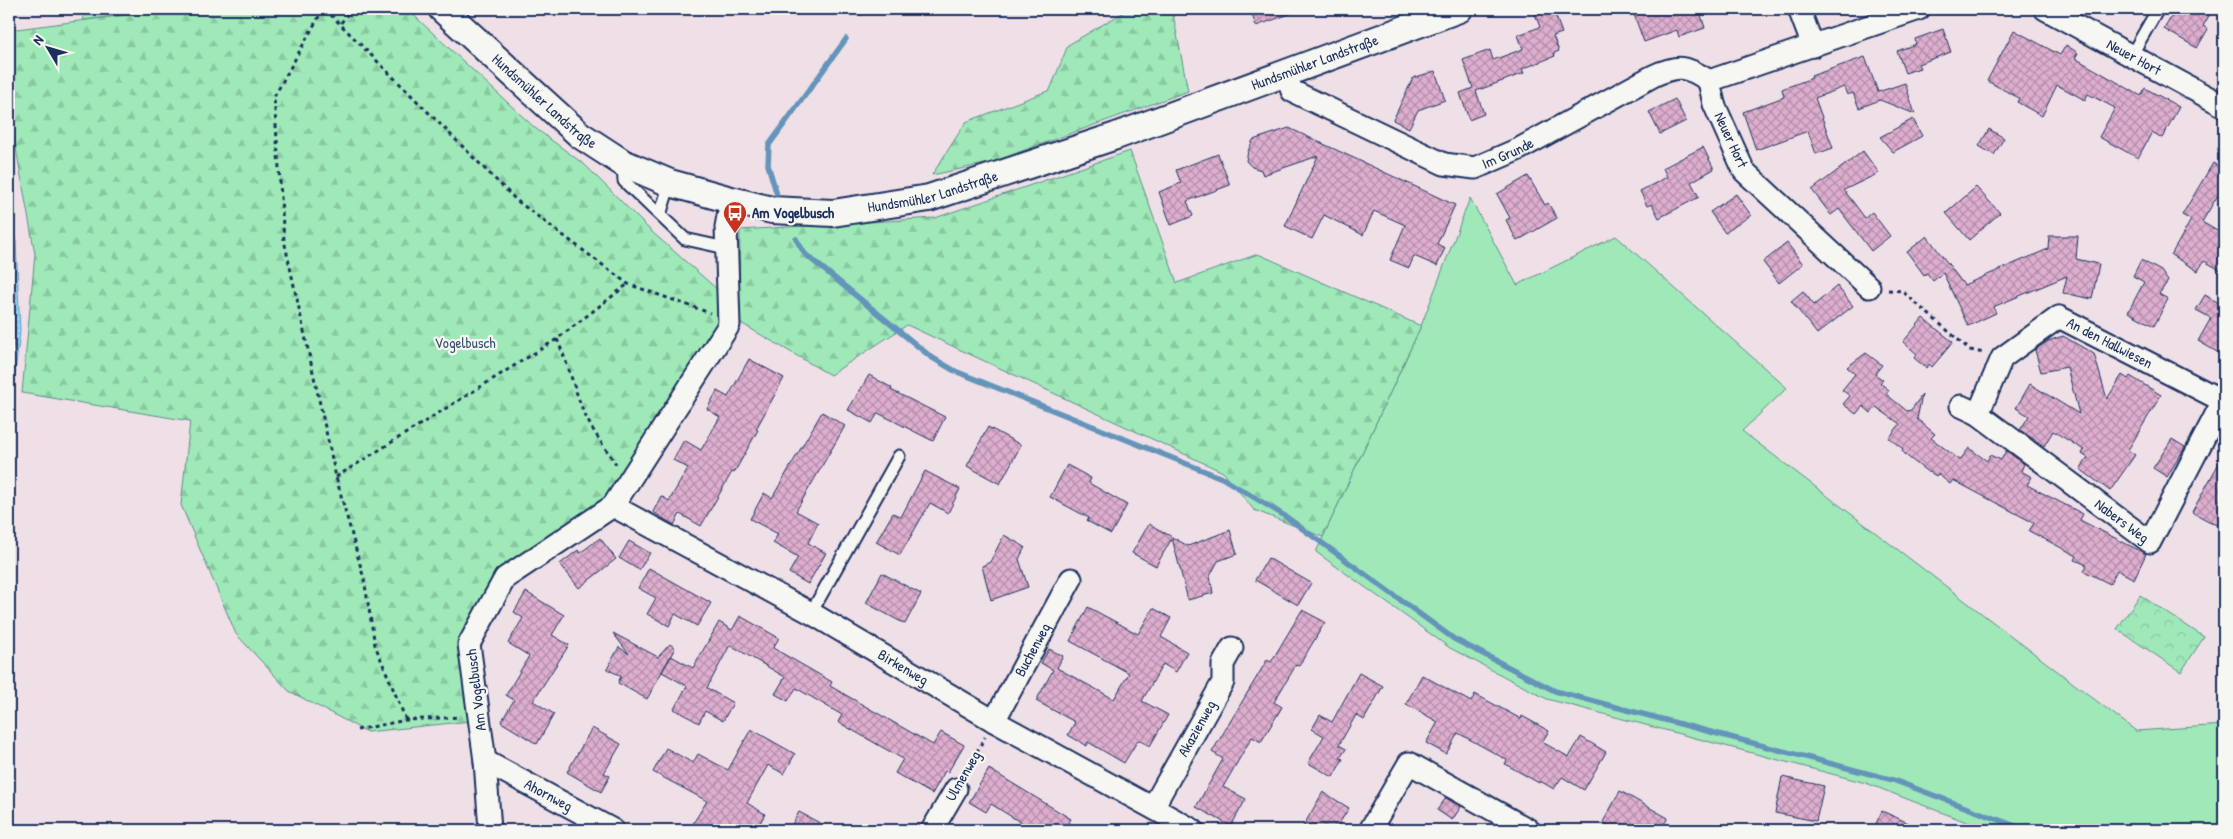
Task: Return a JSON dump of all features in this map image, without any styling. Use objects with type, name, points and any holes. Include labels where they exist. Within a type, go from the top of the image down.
[{"type":"street","name":"Hundsmühler Landstraße","points":[[442,9],[580,135],[623,163],[670,183],[772,210],[833,213],[929,198],[1116,136],[1459,9]]},
{"type":"street","points":[[1799,9],[1813,46]]},
{"type":"street","points":[[1708,81],[1919,9]]},
{"type":"street","name":"Neuer Hort","points":[[2045,9],[2132,54],[2224,106]]},
{"type":"street","name":"Im Grunde","points":[[1285,73],[1292,91],[1444,164],[1474,168],[1519,149],[1652,76],[1671,68],[1695,71],[1708,81]]},
{"type":"street","name":"Neuer Hort","points":[[1708,81],[1714,104],[1744,171],[1869,287]]},
{"type":"street","name":"Am Vogelbusch","points":[[490,830],[485,761],[469,644],[506,578],[613,506],[729,325],[726,227],[731,200]]},
{"type":"street","name":"An den Hallwiesen","points":[[2002,358],[2059,317],[2224,400]]},
{"type":"street","name":"Nabers Weg","points":[[2002,358],[1969,410],[2150,542],[2224,400]]},
{"type":"street","name":"Birkenweg","points":[[613,506],[811,613],[994,721],[1193,830]]},
{"type":"street","name":"Buchenweg","points":[[994,721],[1071,579]]},
{"type":"street","name":"Akazienweg","points":[[1153,807],[1223,682],[1223,664],[1232,648]]},
{"type":"street","name":"Ahornweg","points":[[485,761],[613,830]]},
{"type":"street","points":[[1370,830],[1409,763],[1529,830]]},
{"type":"street","name":"Ulmenweg","points":[[932,830],[956,789]]},
{"type":"lane","points":[[2132,54],[2158,9]]},
{"type":"lane","points":[[623,163],[624,180],[685,239],[726,248]]},
{"type":"lane","points":[[660,216],[670,183]]},
{"type":"lane","points":[[811,613],[899,456]]},
{"type":"path","points":[[406,720],[375,645],[364,579],[336,476],[284,240],[274,97],[324,9],[516,200],[628,284],[730,319]]},
{"type":"path","points":[[340,23],[351,9]]},
{"type":"path","points":[[336,476],[556,339],[628,284]]},
{"type":"path","points":[[1869,287],[1902,291],[1970,350],[2002,358]]},
{"type":"path","points":[[556,339],[570,368],[583,409],[600,442],[628,481]]},
{"type":"path","points":[[357,730],[406,720],[478,716]]},
{"type":"path","name":"Ulmenweg","points":[[956,789],[994,721]]},
{"type":"green space","points":[[82,9],[172,9],[84,20]]},
{"type":"green space","name":"Vogelbusch","points":[[172,9],[407,9],[535,128],[585,165],[652,232],[718,290],[721,323],[618,496],[502,575],[464,639],[471,721],[367,732],[289,691],[236,634],[181,505],[190,421],[22,393],[35,254],[9,109],[9,30]]},
{"type":"green space","points":[[1136,9],[1172,9],[1188,91],[989,163],[932,175],[966,122],[1050,90],[1068,45],[1124,12]]},
{"type":"green space","points":[[1130,151],[1177,283],[1258,254],[1421,326],[1323,537],[1254,510],[1223,472],[907,325],[830,375],[739,322],[740,230],[935,218]]},
{"type":"green space","points":[[1470,198],[1517,285],[1616,236],[1787,388],[1742,431],[2136,731],[2224,725],[2224,830],[1987,830],[1866,783],[1547,699],[1450,648],[1316,552],[1421,326]]},
{"type":"green space","points":[[2140,595],[2204,637],[2181,672],[2117,629]]},
{"type":"water","points":[[9,209],[16,242],[20,332],[9,420]]},
{"type":"building","points":[[1250,9],[1297,9],[1298,11],[1256,26]]},
{"type":"building","points":[[1553,9],[1562,33],[1553,36],[1559,51],[1554,53],[1555,56],[1522,69],[1524,73],[1476,91],[1484,114],[1469,120],[1460,93],[1473,88],[1463,60],[1490,50],[1493,60],[1523,49],[1518,35],[1540,27],[1535,14]]},
{"type":"building","points":[[1632,9],[1657,9],[1658,13],[1672,9],[1699,9],[1705,28],[1679,37],[1677,30],[1644,42]]},
{"type":"building","points":[[2176,9],[2213,9],[2203,26],[2208,29],[2197,48],[2164,29]]},
{"type":"building","points":[[1943,29],[1951,52],[1918,64],[1920,68],[1905,73],[1897,51],[1916,44],[1915,39]]},
{"type":"building","points":[[2014,30],[2060,55],[2066,45],[2078,53],[2075,58],[2141,96],[2145,88],[2179,107],[2162,138],[2152,132],[2138,158],[2099,137],[2115,108],[2088,94],[2085,100],[2057,85],[2042,116],[2017,102],[2019,98],[1987,81]]},
{"type":"building","points":[[1865,57],[1878,92],[1905,83],[1915,114],[1880,100],[1859,108],[1853,93],[1847,95],[1844,87],[1815,98],[1833,148],[1816,154],[1808,131],[1756,150],[1743,112],[1784,97],[1782,89],[1812,78],[1811,76]]},
{"type":"building","points":[[1435,71],[1445,100],[1418,110],[1409,128],[1393,120],[1413,78]]},
{"type":"building","points":[[1675,99],[1686,121],[1660,134],[1649,112]]},
{"type":"building","points":[[1913,119],[1922,136],[1893,152],[1880,137]]},
{"type":"building","points":[[1289,128],[1455,205],[1437,244],[1445,248],[1437,266],[1414,256],[1409,268],[1390,260],[1405,225],[1374,211],[1363,235],[1324,215],[1312,239],[1285,226],[1318,156],[1263,175],[1261,170],[1252,167],[1246,161],[1253,140]]},
{"type":"building","points":[[1989,129],[2004,138],[1994,155],[1979,146]]},
{"type":"building","points":[[1703,147],[1714,169],[1691,182],[1699,197],[1659,218],[1652,204],[1647,206],[1640,191],[1667,177],[1663,168]]},
{"type":"building","points":[[1863,151],[1879,173],[1844,190],[1865,218],[1872,212],[1890,236],[1871,251],[1839,209],[1831,215],[1812,190]]},
{"type":"building","points":[[1218,154],[1230,185],[1187,201],[1193,216],[1171,225],[1159,192],[1181,183],[1176,170]]},
{"type":"building","points":[[2213,163],[2224,170],[2224,185],[2202,222],[2224,235],[2224,272],[2204,261],[2198,271],[2171,255],[2191,220],[2182,215]]},
{"type":"building","points":[[1528,176],[1545,205],[1548,203],[1557,218],[1517,241],[1506,220],[1510,218],[1497,194]]},
{"type":"building","points":[[1976,187],[2000,213],[1969,240],[1946,213]]},
{"type":"building","points":[[1736,194],[1751,215],[1725,233],[1710,212]]},
{"type":"building","points":[[1927,236],[1964,285],[2048,249],[2049,236],[2078,236],[2076,259],[2099,264],[2092,299],[2063,293],[2067,276],[1993,307],[1996,313],[1968,326],[1943,273],[1933,281],[1927,273],[1924,275],[1907,252]]},
{"type":"building","points":[[1787,243],[1803,264],[1779,283],[1763,262]]},
{"type":"building","points":[[2141,260],[2161,271],[2168,281],[2159,294],[2168,299],[2154,326],[2128,312],[2144,282],[2133,276]]},
{"type":"building","points":[[1837,286],[1853,306],[1817,334],[1791,301],[1803,291],[1814,305]]},
{"type":"building","points":[[2224,294],[2224,356],[2198,341],[2211,318],[2196,310],[2205,295],[2219,303]]},
{"type":"building","points":[[1923,318],[1953,342],[1932,367],[1929,364],[1926,368],[1914,358],[1917,354],[1903,342]]},
{"type":"building","points":[[2063,336],[2094,354],[2107,399],[2122,375],[2128,379],[2130,376],[2161,395],[2128,450],[2135,455],[2110,491],[2080,469],[2088,458],[2082,454],[2084,450],[2053,431],[2044,446],[2020,430],[2029,416],[2016,408],[2030,384],[2079,414],[2067,367],[2041,372],[2035,350],[2048,341]]},
{"type":"building","points":[[1866,353],[1882,365],[1875,374],[1883,380],[1880,383],[1889,390],[1886,394],[1907,411],[1911,410],[1922,395],[1917,419],[1935,434],[1931,438],[1960,460],[1969,448],[1987,461],[1990,455],[2001,460],[2006,451],[2008,452],[2024,464],[2021,471],[2032,477],[2027,485],[2083,514],[2080,520],[2146,554],[2134,579],[2117,570],[2110,584],[2084,571],[2087,565],[2075,560],[2077,556],[2029,531],[2034,523],[1953,480],[1950,484],[1938,474],[1936,476],[1929,473],[1908,457],[1902,451],[1903,449],[1889,438],[1900,424],[1876,407],[1871,413],[1863,406],[1856,414],[1843,404],[1850,396],[1842,390],[1855,374],[1847,367]]},
{"type":"building","points":[[749,359],[784,378],[734,473],[732,472],[701,526],[680,514],[674,525],[653,512],[661,496],[669,501],[688,468],[673,460],[684,440],[701,450],[720,417],[707,409],[717,391],[728,397]]},
{"type":"building","points":[[869,375],[892,388],[891,390],[945,417],[933,441],[878,413],[872,423],[848,410]]},
{"type":"building","points":[[822,412],[845,426],[796,511],[818,523],[808,543],[826,553],[808,584],[789,573],[798,557],[773,543],[778,534],[750,519],[764,493],[772,498]]},
{"type":"building","points":[[988,427],[1021,445],[1000,484],[967,466]]},
{"type":"building","points":[[2172,439],[2185,447],[2167,477],[2153,468]]},
{"type":"building","points":[[2224,454],[2224,515],[2218,526],[2192,512]]},
{"type":"building","points":[[1067,465],[1091,478],[1089,483],[1127,505],[1111,534],[1087,521],[1089,518],[1050,497]]},
{"type":"building","points":[[925,471],[960,489],[948,513],[930,503],[900,555],[876,542],[893,513],[901,517]]},
{"type":"building","points":[[1149,524],[1188,546],[1230,530],[1237,554],[1218,561],[1210,576],[1213,593],[1188,600],[1172,538],[1156,566],[1132,553]]},
{"type":"building","points":[[1004,535],[1025,547],[1019,559],[1028,587],[991,600],[982,566],[990,562]]},
{"type":"building","points":[[600,538],[616,559],[579,588],[560,564],[578,550],[580,553]]},
{"type":"building","points":[[629,541],[650,553],[639,570],[619,558]]},
{"type":"building","points":[[1268,558],[1311,583],[1298,605],[1255,580]]},
{"type":"building","points":[[649,568],[711,603],[697,626],[675,614],[669,626],[647,614],[656,598],[638,588]]},
{"type":"building","points":[[882,573],[921,594],[905,624],[866,603]]},
{"type":"building","points":[[526,592],[564,615],[552,635],[569,645],[533,701],[554,714],[537,744],[501,722],[514,700],[506,695],[529,656],[508,643],[523,618],[514,612]]},
{"type":"building","points":[[1088,607],[1138,634],[1153,608],[1171,618],[1161,637],[1187,652],[1176,672],[1163,664],[1142,701],[1168,715],[1150,746],[1138,740],[1124,763],[1088,742],[1087,746],[1068,735],[1075,722],[1036,701],[1053,670],[1041,663],[1049,649],[1063,656],[1057,668],[1114,699],[1129,673],[1070,641]]},
{"type":"building","points":[[1302,610],[1325,622],[1299,666],[1296,665],[1274,702],[1282,707],[1261,742],[1252,737],[1223,787],[1246,799],[1231,826],[1196,807],[1223,759],[1212,752],[1267,660],[1271,662]]},
{"type":"building","points":[[740,616],[779,638],[773,648],[832,682],[830,686],[933,745],[941,732],[964,745],[948,772],[945,771],[932,794],[895,773],[903,759],[838,722],[842,715],[796,688],[788,701],[775,694],[785,677],[730,645],[707,688],[733,703],[723,721],[705,711],[699,723],[674,709],[687,686],[662,672],[671,656],[693,668],[719,622],[732,630]]},
{"type":"building","points":[[613,633],[658,657],[670,644],[675,648],[647,699],[618,683],[621,676],[607,669],[619,647],[629,654]]},
{"type":"building","points":[[1359,673],[1383,686],[1364,720],[1356,715],[1339,745],[1346,749],[1340,758],[1343,759],[1333,777],[1308,763],[1324,736],[1312,729],[1320,715],[1332,722]]},
{"type":"building","points":[[1422,675],[1471,702],[1475,694],[1521,719],[1522,716],[1549,731],[1542,742],[1569,757],[1581,737],[1606,752],[1584,790],[1562,777],[1554,789],[1540,781],[1539,783],[1505,764],[1507,760],[1458,733],[1446,754],[1426,743],[1438,722],[1406,704]]},
{"type":"building","points":[[592,728],[621,744],[604,773],[610,776],[601,792],[567,772]]},
{"type":"building","points":[[751,729],[795,754],[784,774],[768,765],[747,803],[765,814],[756,830],[689,830],[707,801],[653,772],[666,748],[693,763],[698,754],[728,770]]},
{"type":"building","points":[[989,769],[1071,819],[1064,830],[1033,830],[991,804],[986,812],[969,802]]},
{"type":"building","points":[[1782,777],[1824,786],[1816,821],[1775,813]]},
{"type":"building","points":[[1620,791],[1668,818],[1660,830],[1618,830],[1603,822]]},
{"type":"building","points":[[1323,792],[1349,808],[1335,830],[1301,830]]},
{"type":"building","points":[[1446,798],[1461,807],[1452,820],[1437,810]]},
{"type":"building","points":[[1882,811],[1924,830],[1873,830]]},
{"type":"building","points":[[799,812],[833,830],[789,830]]},
{"type":"waterway","points":[[861,13],[862,9]]},
{"type":"waterway","points":[[777,195],[768,165],[769,145],[846,39]]},
{"type":"waterway","points":[[796,239],[805,254],[931,357],[955,371],[1222,478],[1285,516],[1454,639],[1555,691],[1893,780],[2026,830]]},
{"type":"place","name":"Am Vogelbusch","points":[[735,234]]}]
